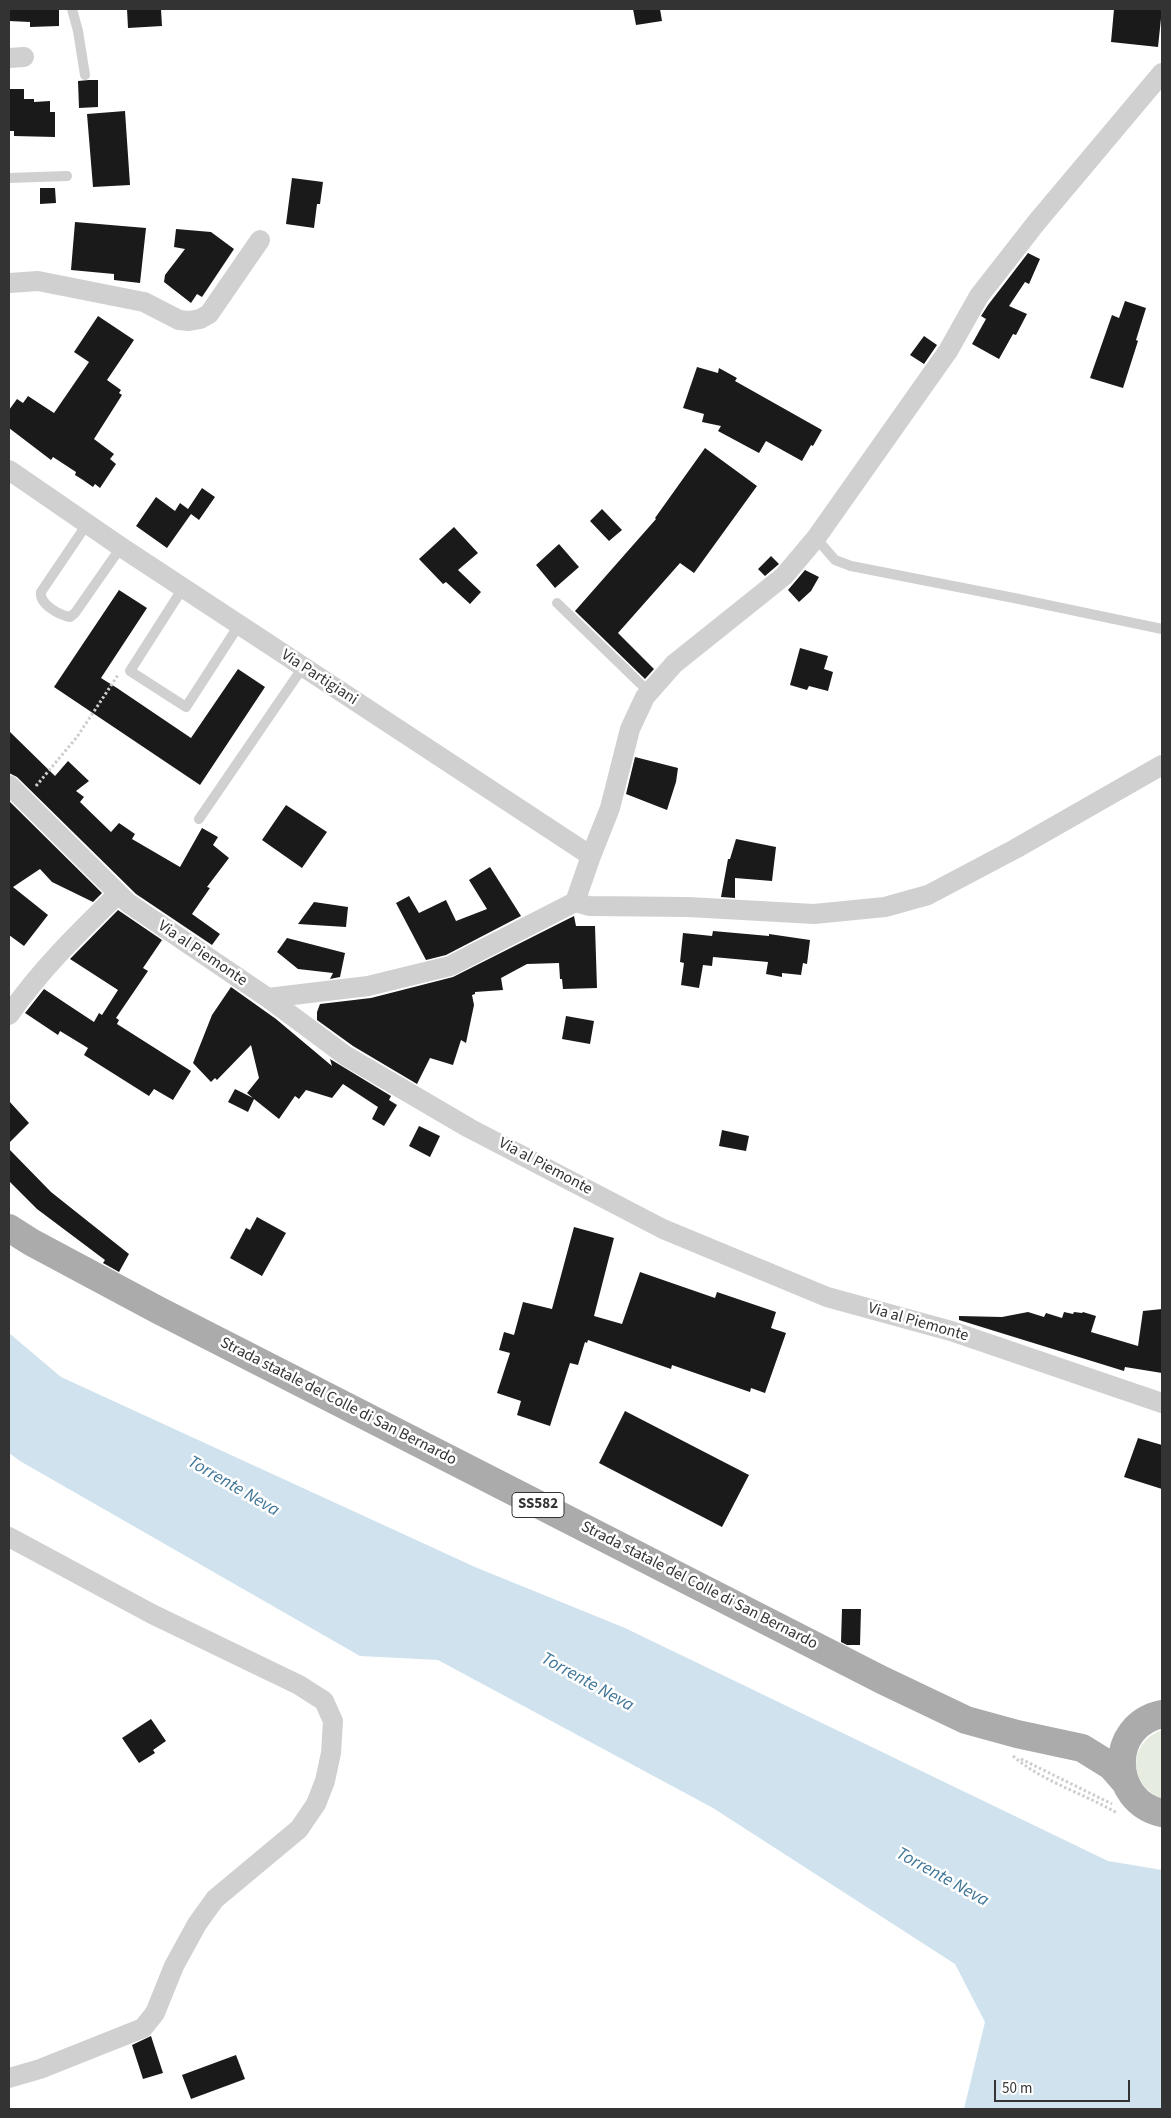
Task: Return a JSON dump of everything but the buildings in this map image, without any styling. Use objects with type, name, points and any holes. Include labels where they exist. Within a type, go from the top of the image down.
[{"type":"main road","name":"Strada statale del Colle di San Bernardo","points":[[9,1228],[82,1269],[372,1420],[882,1680],[966,1720],[997,1738],[1082,1748],[1111,1742],[1132,1733],[1144,1722],[1162,1714]]},
{"type":"main road","points":[[1125,1782],[1122,1754],[1132,1733]]},
{"type":"main road","name":"Strada statale del Colle di San Bernardo","points":[[1082,1748],[1111,1766],[1141,1803],[1162,1813]]},
{"type":"street","points":[[575,902],[610,808],[630,729],[645,696],[674,664],[784,576],[816,538],[948,350],[980,296],[1036,223],[1162,72]]},
{"type":"street","points":[[9,283],[38,282],[144,302],[180,320],[190,321],[200,319],[209,314],[260,240]]},
{"type":"street","name":"Via Partigiani","points":[[9,470],[121,547],[591,856]]},
{"type":"street","points":[[268,998],[368,986],[450,966],[575,902],[589,906],[688,907],[814,914],[885,907],[928,895],[1015,850],[1162,765]]},
{"type":"street","name":"Via al Piemonte","points":[[9,785],[128,903],[268,998],[346,1056],[469,1128],[663,1229],[827,1297],[951,1331],[1162,1403]]},
{"type":"street","points":[[9,1015],[21,997],[88,922],[118,894]]},
{"type":"street","points":[[9,1537],[152,1614],[299,1685],[324,1701],[333,1721],[331,1753],[325,1781],[316,1804],[299,1829],[215,1899],[197,1924],[174,1966],[155,2013],[143,2028],[40,2069],[9,2078]]},
{"type":"lane","points":[[72,9],[78,31],[85,75]]},
{"type":"lane","points":[[9,178],[67,176]]},
{"type":"lane","points":[[87,524],[41,592],[40,597],[43,601],[63,616],[70,617],[75,613],[121,547]]},
{"type":"lane","points":[[816,538],[835,560],[851,566],[1162,629]]},
{"type":"lane","points":[[184,588],[130,671],[186,707],[239,625]]},
{"type":"lane","points":[[557,603],[649,692]]},
{"type":"lane","points":[[199,819],[303,667]]},
{"type":"path","points":[[24,800],[77,736],[119,675],[130,671]]},
{"type":"path","points":[[997,1738],[1023,1761],[1122,1810]]},
{"type":"path","points":[[997,1738],[1021,1763],[1120,1815]]},
{"type":"shaded area","points":[[1162,1730],[1162,1799],[1151,1793],[1143,1784],[1136,1764],[1142,1744]]},
{"type":"water","name":"Torrente Neva","points":[[9,1333],[61,1377],[475,1567],[625,1628],[1108,1861],[1162,1870],[1162,2109],[964,2109],[985,2022],[955,1964],[713,1808],[438,1660],[360,1656],[20,1461],[9,1453]]}]
